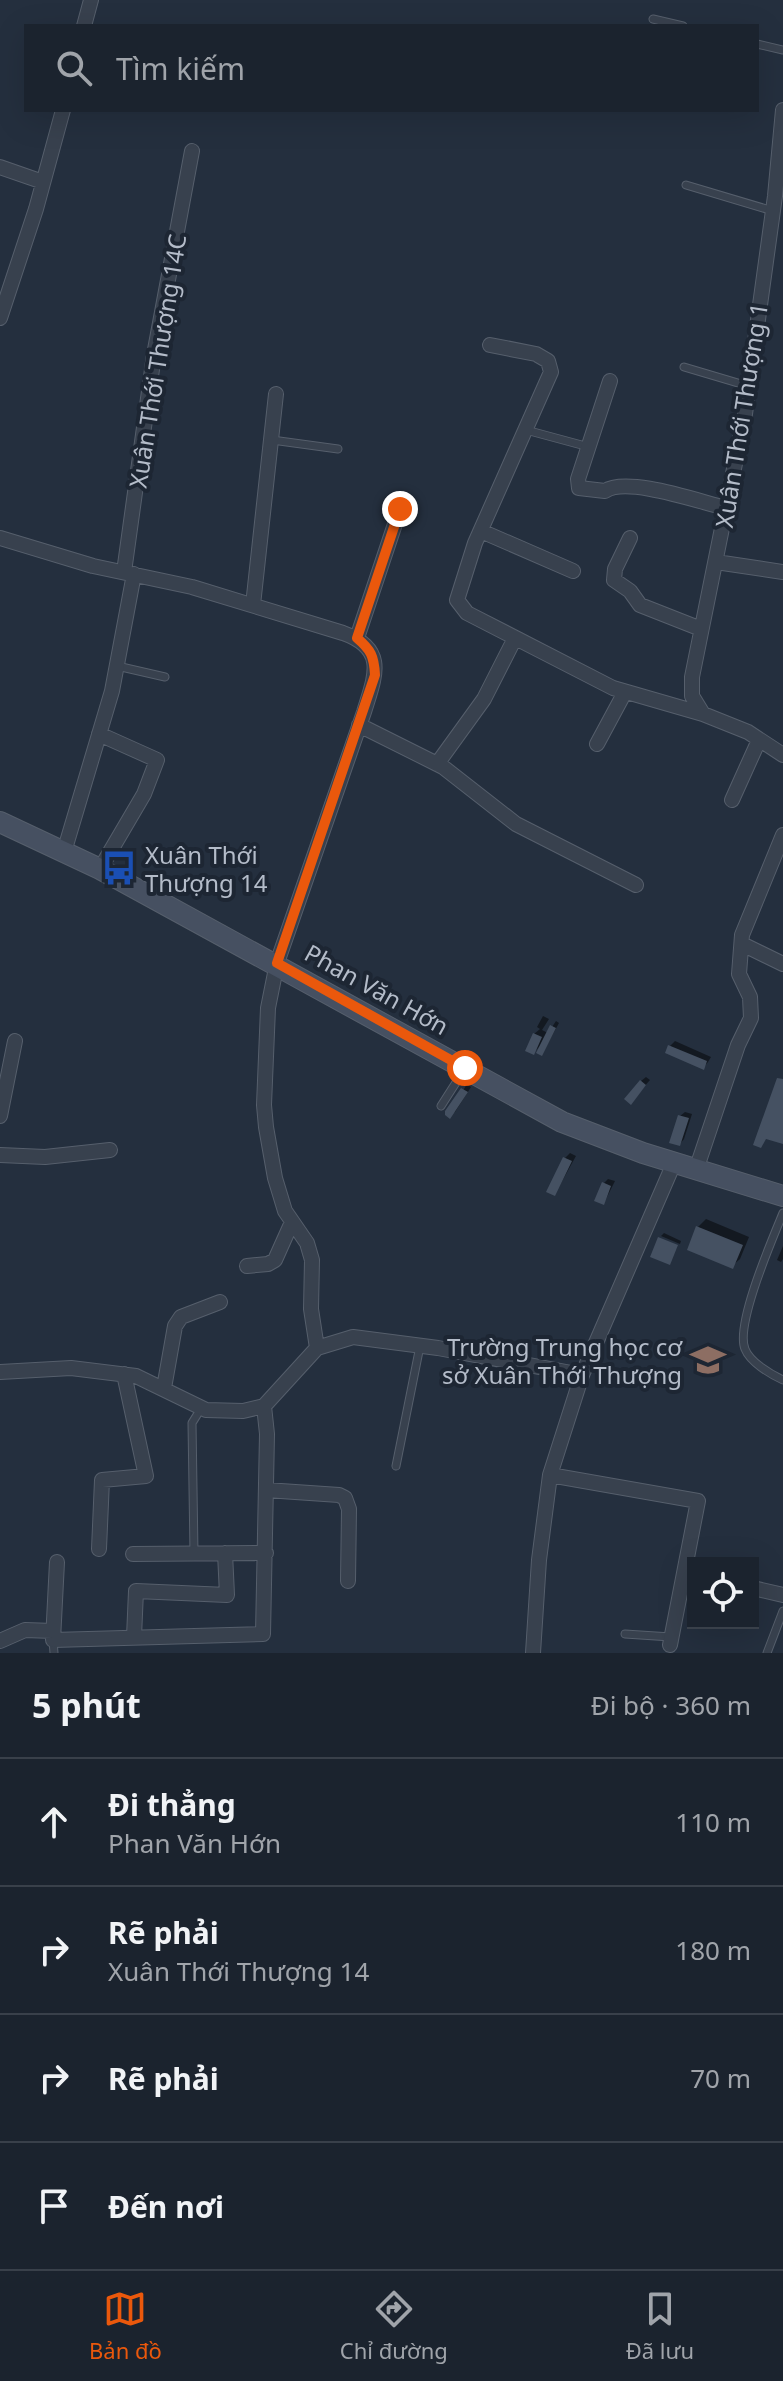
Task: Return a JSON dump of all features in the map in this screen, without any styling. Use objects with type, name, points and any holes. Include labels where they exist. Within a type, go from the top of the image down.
[{"type":"main road","name":"Phan Văn Hớn","points":[[0,822],[100,869],[277,963],[562,1122],[674,1163],[783,1196]]},
{"type":"street","points":[[85,24],[91,0]]},
{"type":"street","name":"Xuân Thới Thượng 1","points":[[703,714],[695,703],[691,686],[748,386],[781,148],[783,110]]},
{"type":"street","points":[[0,318],[62,112]]},
{"type":"street","name":"Xuân Thới Thượng 14C","points":[[64,852],[117,666],[154,355],[192,151]]},
{"type":"street","points":[[0,167],[43,182]]},
{"type":"street","points":[[490,345],[536,354],[548,361],[551,372],[481,531],[457,600],[467,613],[625,692],[703,714],[759,740],[783,755]]},
{"type":"street","points":[[610,381],[577,484],[582,489],[605,491],[617,486],[633,486],[726,508]]},
{"type":"street","points":[[253,605],[276,394]]},
{"type":"street","points":[[357,638],[400,509]]},
{"type":"street","points":[[481,531],[573,571]]},
{"type":"street","points":[[0,538],[93,566],[192,587],[357,638],[368,646],[374,657],[375,675],[277,963],[268,1008],[264,1105],[275,1178],[285,1211],[307,1243],[312,1260],[311,1309],[317,1348]]},
{"type":"street","points":[[630,538],[615,569],[614,580],[630,591],[640,605],[701,629]]},
{"type":"street","points":[[716,562],[783,572]]},
{"type":"street","points":[[437,764],[484,699],[515,638]]},
{"type":"street","points":[[597,744],[625,692]]},
{"type":"street","points":[[359,725],[437,764],[516,824],[636,885]]},
{"type":"street","points":[[99,734],[157,760],[144,794],[100,869]]},
{"type":"street","points":[[732,800],[759,740]]},
{"type":"street","points":[[696,1170],[738,1045],[751,1018],[750,997],[739,974],[742,935],[783,835]]},
{"type":"street","points":[[742,944],[783,964]]},
{"type":"street","points":[[0,1116],[15,1041]]},
{"type":"street","points":[[0,1155],[45,1157],[110,1150]]},
{"type":"street","points":[[533,1653],[539,1560],[550,1475],[582,1375],[674,1163]]},
{"type":"street","points":[[247,1266],[268,1264],[275,1260],[292,1222]]},
{"type":"street","points":[[164,1388],[175,1326],[181,1317],[220,1302]]},
{"type":"street","points":[[0,1372],[53,1367],[124,1374],[164,1388],[206,1410],[243,1411],[264,1406],[317,1348],[353,1337],[582,1375]]},
{"type":"street","points":[[99,1549],[102,1480],[146,1476],[124,1374]]},
{"type":"street","points":[[0,1641],[25,1630],[53,1641],[103,1646],[134,1637],[263,1634],[267,1434],[264,1406]]},
{"type":"street","points":[[550,1475],[698,1501],[690,1557]]},
{"type":"street","points":[[266,1490],[345,1498],[349,1509],[348,1581]]},
{"type":"street","points":[[134,1637],[136,1591],[227,1595],[225,1553]]},
{"type":"street","points":[[133,1554],[266,1553]]},
{"type":"street","points":[[53,1641],[57,1562]]},
{"type":"street","points":[[670,1641],[687,1578]]},
{"type":"street","points":[[759,1589],[783,1595]]},
{"type":"lane","points":[[653,19],[674,24]]},
{"type":"lane","points":[[759,44],[783,50]]},
{"type":"lane","points":[[686,185],[773,211]]},
{"type":"lane","points":[[684,367],[748,386]]},
{"type":"lane","points":[[526,430],[589,447]]},
{"type":"lane","points":[[272,440],[338,449]]},
{"type":"lane","points":[[117,666],[165,677]]},
{"type":"lane","points":[[441,1106],[465,1068]]},
{"type":"lane","points":[[783,1213],[758,1280],[742,1338],[746,1353],[783,1380]]},
{"type":"lane","points":[[396,1466],[420,1346]]},
{"type":"lane","points":[[194,1553],[192,1423],[202,1407]]},
{"type":"lane","points":[[767,1653],[783,1611]]},
{"type":"lane","points":[[625,1634],[670,1641]]},
{"type":"building","points":[[550,1025],[556,1028],[542,1056],[536,1053]]},
{"type":"building","points":[[533,1033],[542,1037],[534,1055],[525,1051]]},
{"type":"building","points":[[668,1045],[707,1061],[704,1070],[665,1053]]},
{"type":"building","points":[[777,1078],[783,1079],[783,1144],[766,1139],[761,1148],[753,1145]]},
{"type":"building","points":[[640,1080],[646,1085],[631,1105],[624,1099]]},
{"type":"building","points":[[461,1088],[468,1092],[450,1119],[445,1111]]},
{"type":"building","points":[[678,1115],[689,1118],[680,1146],[669,1143]]},
{"type":"building","points":[[563,1157],[572,1161],[555,1196],[546,1192]]},
{"type":"building","points":[[602,1182],[611,1186],[604,1205],[594,1201]]},
{"type":"building","points":[[696,1226],[743,1245],[733,1269],[687,1250]]},
{"type":"building","points":[[658,1237],[678,1245],[670,1265],[650,1257]]},
{"type":"place","name":"Xuân Thới Thượng 14","points":[[119,868]]},
{"type":"place","name":"Trường Trung học cơ sở Xuân Thới Thượng","points":[[708,1360]]},
{"type":"route","points":[[400,509],[357,638],[368,646],[374,657],[375,675],[277,963],[465,1068]]}]
